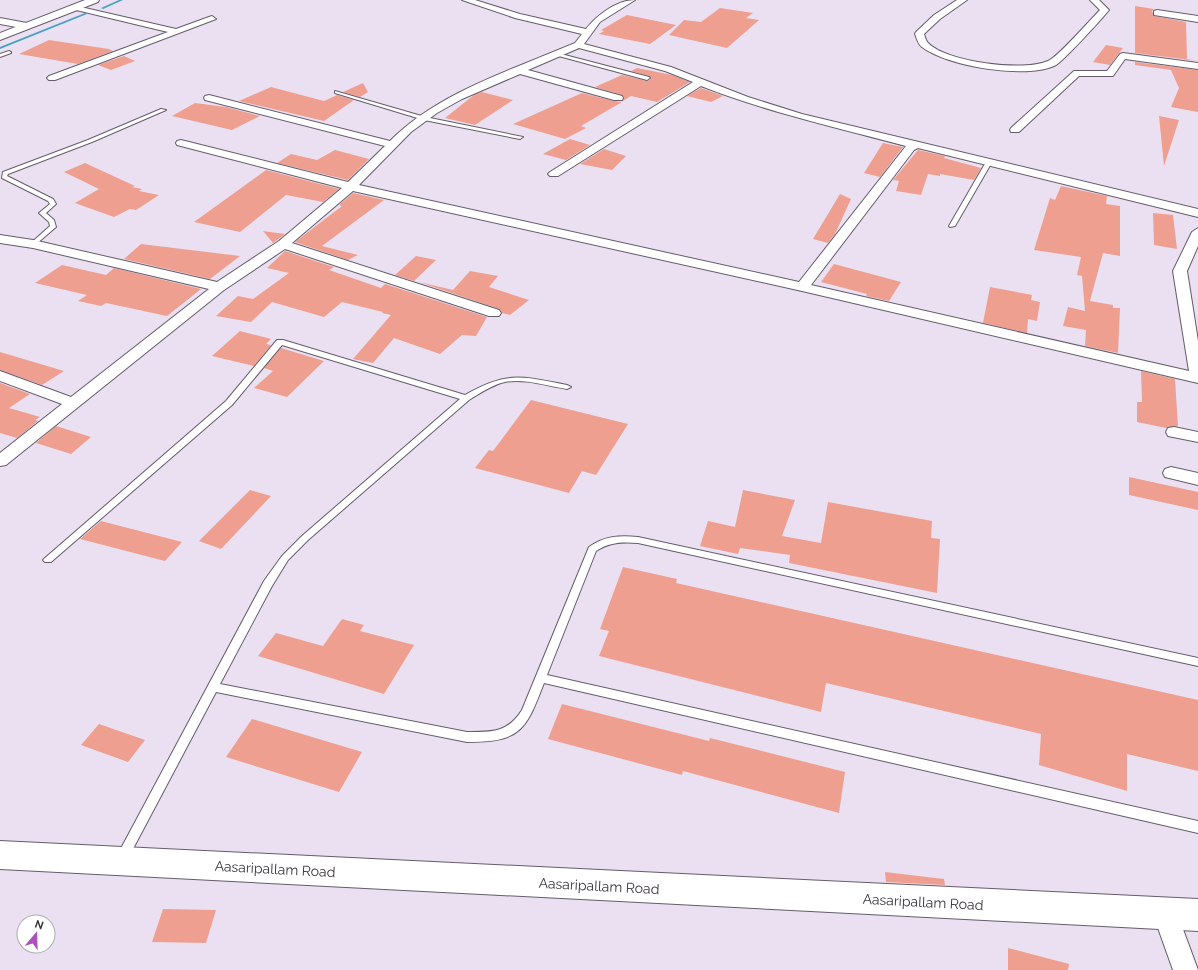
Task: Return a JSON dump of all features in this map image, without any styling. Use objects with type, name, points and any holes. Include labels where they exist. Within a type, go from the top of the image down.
[{"type":"main road","points":[[0,37],[94,0]]},
{"type":"main road","name":"Aasaripallam Road","points":[[0,856],[120,860],[1198,915]]},
{"type":"street","points":[[466,0],[518,16],[587,32]]},
{"type":"street","points":[[4,452],[74,403],[219,287],[283,244],[350,187],[407,130],[458,97],[578,45],[597,20],[631,0]]},
{"type":"street","points":[[963,0],[937,17],[919,34],[924,44],[951,59],[1000,68],[1045,67],[1053,63],[1105,10],[1094,0]]},
{"type":"street","points":[[75,7],[177,32]]},
{"type":"street","points":[[1156,14],[1198,19]]},
{"type":"street","points":[[52,78],[212,19]]},
{"type":"street","points":[[0,21],[27,26]]},
{"type":"street","points":[[578,45],[668,68],[744,99],[799,116],[1198,213]]},
{"type":"street","points":[[1015,130],[1076,73],[1110,74],[1123,56],[1198,66]]},
{"type":"street","points":[[521,71],[618,98]]},
{"type":"street","points":[[554,174],[702,81]]},
{"type":"street","points":[[209,98],[392,145]]},
{"type":"street","points":[[181,143],[350,187],[636,249],[1198,378],[1180,278],[1180,271],[1198,232]]},
{"type":"street","points":[[802,287],[910,148],[917,145]]},
{"type":"street","points":[[0,239],[33,244],[219,287]]},
{"type":"street","points":[[283,244],[494,313]]},
{"type":"street","points":[[0,376],[74,403]]},
{"type":"street","points":[[1174,432],[1198,438]]},
{"type":"street","points":[[1171,473],[1198,479]]},
{"type":"street","points":[[1166,914],[1186,970]]},
{"type":"lane","points":[[0,56],[9,52]]},
{"type":"lane","points":[[557,54],[647,78]]},
{"type":"lane","points":[[337,92],[424,118],[520,137]]},
{"type":"lane","points":[[33,244],[53,227],[52,221],[42,213],[53,204],[51,200],[4,177],[5,173],[90,141],[163,110]]},
{"type":"lane","points":[[952,226],[989,162]]},
{"type":"lane","points":[[48,560],[229,403],[280,342],[466,398]]},
{"type":"lane","points":[[120,860],[268,584],[285,558],[304,538],[466,398],[489,385],[507,380],[527,381],[567,388]]},
{"type":"lane","points":[[212,687],[467,737],[495,737],[510,732],[520,723],[540,678],[592,549],[602,541],[619,538],[638,540],[1198,662]]},
{"type":"lane","points":[[540,678],[1198,827]]},
{"type":"building","points":[[1135,6],[1154,9],[1152,11],[1154,16],[1186,22],[1187,59],[1198,61],[1135,53]]},
{"type":"building","points":[[720,8],[753,13],[746,18],[759,20],[727,48],[669,35],[684,20],[701,22]]},
{"type":"building","points":[[627,15],[676,25],[650,44],[599,34],[604,31],[601,30]]},
{"type":"building","points":[[49,40],[109,49],[113,51],[78,64],[19,54]]},
{"type":"building","points":[[1106,45],[1123,48],[1110,65],[1093,62]]},
{"type":"building","points":[[124,56],[135,61],[111,70],[98,65]]},
{"type":"building","points":[[1135,62],[1198,70],[1198,112],[1171,107],[1179,88],[1171,70],[1135,65]]},
{"type":"building","points":[[637,68],[672,75],[690,82],[657,102],[631,96],[623,101],[624,97],[622,95],[595,87],[622,75],[647,81],[651,79],[649,76],[631,71]]},
{"type":"building","points":[[363,83],[368,92],[360,97],[343,92]]},
{"type":"building","points":[[271,87],[324,101],[337,95],[354,100],[324,121],[239,101]]},
{"type":"building","points":[[701,88],[723,96],[711,102],[687,96]]},
{"type":"building","points":[[482,92],[513,100],[475,125],[445,118],[474,95]]},
{"type":"building","points":[[582,93],[622,102],[581,126],[586,128],[565,139],[513,124]]},
{"type":"building","points":[[195,103],[226,107],[260,116],[232,130],[172,116]]},
{"type":"building","points":[[1159,116],[1179,120],[1164,166]]},
{"type":"building","points":[[570,139],[590,145],[566,160],[543,154]]},
{"type":"building","points":[[883,143],[903,147],[880,177],[864,173]]},
{"type":"building","points":[[604,149],[626,156],[612,170],[580,164]]},
{"type":"building","points":[[335,150],[369,159],[348,180],[277,163],[291,154],[317,160]]},
{"type":"building","points":[[918,150],[945,156],[944,158],[981,168],[974,180],[940,174],[940,176],[928,174],[921,195],[896,191],[899,181],[893,180]]},
{"type":"building","points":[[85,163],[135,186],[132,187],[142,189],[139,191],[159,195],[136,210],[130,209],[114,217],[75,203],[99,189],[64,172]]},
{"type":"building","points":[[266,170],[339,189],[323,202],[286,195],[240,232],[194,222]]},
{"type":"building","points":[[1061,186],[1107,196],[1106,204],[1120,206],[1120,256],[1103,253],[1090,301],[1113,305],[1113,308],[1120,308],[1118,353],[1085,346],[1086,330],[1063,326],[1068,307],[1085,311],[1082,276],[1077,275],[1081,257],[1034,250],[1050,198],[1055,200]]},
{"type":"building","points":[[353,193],[384,200],[322,246],[358,255],[348,260],[295,242],[342,206],[339,205]]},
{"type":"building","points":[[840,194],[851,199],[835,234],[828,243],[813,239]]},
{"type":"building","points":[[1153,213],[1173,215],[1177,249],[1154,245]]},
{"type":"building","points":[[263,231],[285,234],[273,243]]},
{"type":"building","points":[[141,244],[240,256],[210,279],[124,259]]},
{"type":"building","points":[[285,251],[334,267],[329,270],[381,288],[385,284],[487,317],[476,336],[462,335],[440,354],[394,338],[373,363],[353,359],[391,315],[382,313],[383,312],[342,302],[324,317],[272,302],[251,322],[216,316],[238,296],[253,299],[289,273],[267,268]]},
{"type":"building","points":[[416,256],[436,260],[414,281],[395,275]]},
{"type":"building","points":[[834,264],[901,282],[889,301],[866,296],[867,294],[821,282]]},
{"type":"building","points":[[62,265],[106,275],[114,268],[201,289],[167,316],[106,303],[101,306],[78,301],[87,295],[35,283]]},
{"type":"building","points":[[470,271],[498,276],[489,287],[529,300],[510,315],[502,313],[499,309],[419,282],[453,290]]},
{"type":"building","points":[[990,287],[1032,295],[1031,300],[1040,302],[1037,321],[1028,319],[1027,333],[983,323]]},
{"type":"building","points":[[240,331],[271,339],[266,344],[271,345],[254,366],[212,356]]},
{"type":"building","points":[[281,348],[324,361],[287,397],[254,388],[273,371],[264,368]]},
{"type":"building","points":[[0,352],[64,371],[42,385],[0,370]]},
{"type":"building","points":[[1141,371],[1175,379],[1178,426],[1166,428],[1137,422],[1137,402],[1142,402]]},
{"type":"building","points":[[0,383],[30,394],[9,408],[40,417],[35,420],[38,421],[17,438],[0,433]]},
{"type":"building","points":[[531,400],[628,424],[596,475],[582,471],[569,493],[475,468],[489,450],[493,451]]},
{"type":"building","points":[[56,426],[91,437],[71,454],[36,443]]},
{"type":"building","points":[[1129,477],[1198,492],[1198,510],[1129,495]]},
{"type":"building","points":[[250,490],[271,496],[221,549],[199,541]]},
{"type":"building","points":[[743,490],[795,500],[782,536],[821,543],[828,502],[932,521],[931,538],[940,539],[937,593],[789,563],[790,555],[740,548],[738,554],[700,546],[708,521],[735,527]]},
{"type":"building","points":[[101,521],[182,542],[165,561],[80,539]]},
{"type":"building","points":[[623,567],[677,579],[676,583],[1198,700],[1198,771],[1127,754],[1127,791],[1039,765],[1041,734],[826,683],[821,712],[599,656],[609,631],[600,629]]},
{"type":"building","points":[[342,619],[364,625],[360,631],[414,645],[384,694],[258,656],[276,633],[323,646]]},
{"type":"building","points":[[562,704],[709,741],[710,738],[845,772],[839,813],[683,771],[682,775],[548,739]]},
{"type":"building","points":[[252,719],[362,752],[339,792],[226,757]]},
{"type":"building","points":[[99,724],[145,740],[128,762],[81,745]]},
{"type":"building","points":[[885,872],[944,879],[945,885],[886,882]]},
{"type":"building","points":[[163,909],[216,910],[206,943],[152,942]]},
{"type":"building","points":[[1008,948],[1069,964],[1068,970],[1008,970]]},
{"type":"waterway","points":[[102,8],[122,0]]},
{"type":"waterway","points":[[0,48],[86,14]]}]
